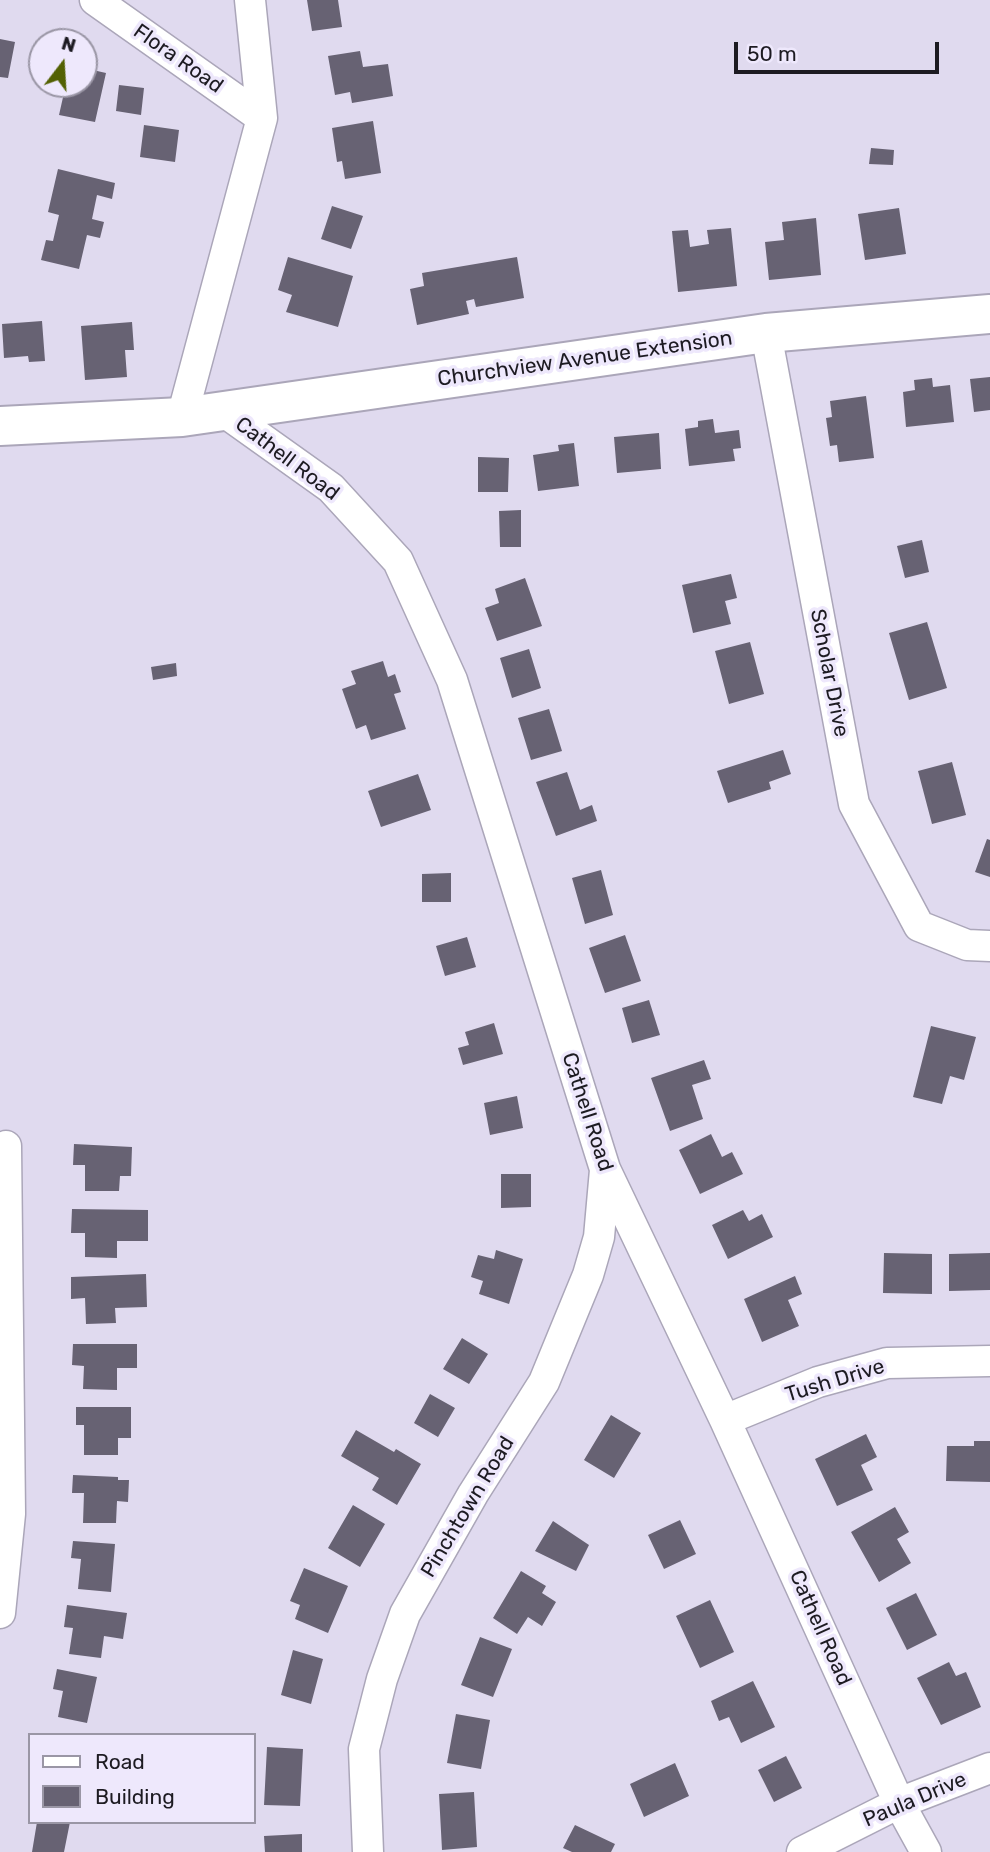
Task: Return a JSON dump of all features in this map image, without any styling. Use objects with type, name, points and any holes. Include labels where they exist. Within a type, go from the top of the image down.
[{"type":"street","name":"Flora Road","points":[[94,0],[262,118]]},
{"type":"street","points":[[182,417],[262,118],[250,0]]},
{"type":"street","name":"Churchview Avenue Extension","points":[[0,426],[182,417],[765,333],[990,314]]},
{"type":"street","name":"Scholar Drive","points":[[765,333],[854,804],[919,926],[967,945],[990,946]]},
{"type":"street","name":"Cathell Road","points":[[223,411],[331,488],[398,561],[452,680],[605,1170],[725,1420],[899,1804],[926,1852]]},
{"type":"street","points":[[0,1613],[10,1514],[5,1324],[6,1146]]},
{"type":"street","name":"Pinchtown Road","points":[[368,1852],[364,1749],[382,1679],[405,1614],[473,1494],[544,1382],[588,1275],[598,1237],[605,1170]]},
{"type":"street","name":"Tush Drive","points":[[725,1420],[818,1382],[887,1363],[990,1361]]},
{"type":"street","name":"Paula Drive","points":[[802,1852],[899,1804],[990,1769]]},
{"type":"building","points":[[307,0],[338,0],[342,27],[312,31]]},
{"type":"building","points":[[0,39],[15,42],[8,78],[0,77]]},
{"type":"building","points":[[360,51],[363,67],[388,64],[393,96],[352,103],[350,92],[335,95],[328,56]]},
{"type":"building","points":[[98,71],[106,73],[95,122],[59,115],[63,98],[98,98]]},
{"type":"building","points":[[119,85],[144,88],[141,115],[116,111]]},
{"type":"building","points":[[373,121],[381,173],[345,179],[342,161],[337,162],[332,128]]},
{"type":"building","points":[[144,125],[179,130],[175,162],[140,157]]},
{"type":"building","points":[[871,148],[894,150],[893,165],[869,164]]},
{"type":"building","points":[[58,169],[115,183],[112,199],[97,195],[92,219],[104,222],[100,238],[87,235],[79,269],[41,260],[46,240],[53,241],[59,215],[48,212]]},
{"type":"building","points":[[332,206],[363,216],[351,249],[321,239]]},
{"type":"building","points":[[899,208],[906,254],[865,260],[858,214]]},
{"type":"building","points":[[816,218],[821,275],[769,280],[765,242],[784,240],[782,222]]},
{"type":"building","points":[[731,228],[737,286],[678,292],[672,231],[688,230],[690,247],[709,244],[707,230]]},
{"type":"building","points":[[288,257],[353,276],[338,327],[286,312],[292,295],[278,290]]},
{"type":"building","points":[[517,257],[524,298],[476,307],[474,299],[466,301],[469,314],[417,325],[410,289],[424,286],[422,273]]},
{"type":"building","points":[[42,321],[45,361],[29,362],[28,356],[4,358],[2,324]]},
{"type":"building","points":[[132,322],[134,350],[125,350],[127,377],[85,380],[81,326]]},
{"type":"building","points":[[990,377],[990,410],[974,412],[970,379]]},
{"type":"building","points":[[932,378],[933,387],[950,385],[954,422],[906,427],[903,392],[915,390],[914,380]]},
{"type":"building","points":[[866,396],[874,458],[839,462],[837,445],[830,446],[826,418],[832,417],[830,401]]},
{"type":"building","points":[[713,419],[715,433],[739,430],[741,448],[733,449],[735,461],[689,466],[685,429],[698,427],[698,421]]},
{"type":"building","points":[[659,433],[661,469],[617,473],[614,437]]},
{"type":"building","points":[[574,443],[579,486],[538,491],[533,455],[559,451],[558,445]]},
{"type":"building","points":[[478,457],[509,458],[508,492],[478,492]]},
{"type":"building","points":[[521,510],[521,547],[500,547],[499,511]]},
{"type":"building","points":[[922,540],[929,572],[905,578],[897,546]]},
{"type":"building","points":[[731,574],[737,598],[725,601],[731,624],[693,633],[682,585]]},
{"type":"building","points":[[525,578],[542,626],[497,641],[485,608],[499,603],[495,589]]},
{"type":"building","points":[[927,622],[947,688],[909,700],[889,633]]},
{"type":"building","points":[[750,642],[764,694],[729,704],[715,651]]},
{"type":"building","points":[[529,649],[541,688],[512,698],[500,658]]},
{"type":"building","points":[[383,661],[388,677],[395,674],[401,692],[394,694],[406,729],[371,740],[366,725],[356,729],[342,689],[356,684],[351,671]]},
{"type":"building","points":[[176,663],[177,676],[153,680],[151,667]]},
{"type":"building","points":[[549,709],[562,751],[531,760],[518,718]]},
{"type":"building","points":[[783,750],[791,774],[769,782],[771,789],[728,803],[717,771]]},
{"type":"building","points":[[952,762],[966,815],[932,824],[918,771]]},
{"type":"building","points":[[567,772],[580,810],[592,805],[597,821],[556,836],[536,782]]},
{"type":"building","points":[[418,774],[431,810],[381,827],[368,791]]},
{"type":"building","points":[[987,839],[990,840],[990,877],[975,872]]},
{"type":"building","points":[[601,870],[613,915],[585,924],[572,878]]},
{"type":"building","points":[[451,873],[451,902],[422,902],[422,874]]},
{"type":"building","points":[[625,935],[641,981],[605,993],[589,948]]},
{"type":"building","points":[[467,937],[476,967],[445,976],[436,946]]},
{"type":"building","points":[[649,1000],[660,1035],[632,1043],[622,1008]]},
{"type":"building","points":[[494,1023],[503,1054],[463,1065],[458,1048],[469,1045],[465,1032]]},
{"type":"building","points":[[931,1026],[976,1037],[964,1080],[950,1076],[942,1104],[913,1097]]},
{"type":"building","points":[[704,1060],[711,1079],[692,1085],[703,1119],[670,1131],[651,1078]]},
{"type":"building","points":[[517,1096],[523,1128],[490,1135],[484,1103]]},
{"type":"building","points":[[711,1134],[722,1157],[732,1152],[743,1174],[700,1194],[679,1150]]},
{"type":"building","points":[[74,1144],[132,1147],[131,1176],[120,1176],[119,1191],[85,1191],[85,1165],[73,1165]]},
{"type":"building","points":[[501,1174],[531,1174],[531,1207],[501,1208]]},
{"type":"building","points":[[72,1209],[148,1210],[148,1241],[117,1241],[117,1258],[85,1257],[85,1233],[71,1233]]},
{"type":"building","points":[[743,1210],[749,1221],[762,1214],[773,1237],[728,1259],[712,1225]]},
{"type":"building","points":[[496,1250],[523,1259],[509,1304],[479,1294],[483,1281],[471,1277],[478,1255],[494,1259]]},
{"type":"building","points":[[884,1253],[932,1254],[932,1294],[883,1293]]},
{"type":"building","points":[[990,1253],[990,1290],[949,1291],[949,1254]]},
{"type":"building","points":[[146,1274],[147,1307],[115,1308],[116,1323],[86,1324],[85,1298],[71,1299],[71,1277]]},
{"type":"building","points":[[795,1276],[802,1294],[788,1300],[799,1326],[762,1342],[744,1299]]},
{"type":"building","points":[[462,1338],[488,1354],[469,1384],[443,1369]]},
{"type":"building","points":[[73,1344],[137,1344],[137,1368],[117,1368],[117,1390],[83,1389],[84,1366],[72,1365]]},
{"type":"building","points":[[430,1394],[455,1408],[438,1437],[414,1423]]},
{"type":"building","points":[[76,1407],[131,1407],[131,1438],[118,1438],[118,1455],[84,1455],[84,1425],[76,1425]]},
{"type":"building","points":[[611,1415],[641,1433],[614,1478],[584,1460]]},
{"type":"building","points":[[356,1430],[421,1464],[397,1505],[372,1490],[379,1478],[341,1456]]},
{"type":"building","points":[[866,1434],[877,1457],[861,1465],[873,1490],[837,1506],[815,1459]]},
{"type":"building","points":[[974,1441],[990,1441],[990,1482],[946,1481],[947,1446],[974,1446]]},
{"type":"building","points":[[73,1475],[129,1480],[128,1502],[117,1501],[116,1523],[83,1523],[84,1493],[72,1493]]},
{"type":"building","points":[[353,1505],[385,1524],[360,1567],[328,1548]]},
{"type":"building","points":[[895,1507],[909,1532],[897,1539],[911,1563],[879,1582],[851,1532]]},
{"type":"building","points":[[680,1520],[696,1554],[664,1569],[648,1535]]},
{"type":"building","points":[[553,1521],[589,1545],[576,1571],[535,1551]]},
{"type":"building","points":[[73,1541],[115,1544],[111,1592],[78,1589],[81,1559],[71,1558]]},
{"type":"building","points":[[304,1568],[348,1586],[328,1633],[295,1619],[300,1605],[290,1601]]},
{"type":"building","points":[[521,1571],[546,1586],[542,1593],[556,1602],[542,1626],[528,1617],[517,1634],[493,1618]]},
{"type":"building","points":[[916,1593],[937,1635],[907,1650],[886,1608]]},
{"type":"building","points":[[710,1600],[734,1652],[700,1668],[676,1616]]},
{"type":"building","points":[[67,1605],[127,1613],[123,1639],[104,1636],[101,1658],[69,1654],[73,1628],[64,1627]]},
{"type":"building","points":[[480,1637],[512,1649],[493,1697],[461,1685]]},
{"type":"building","points":[[293,1650],[323,1659],[311,1704],[281,1695]]},
{"type":"building","points":[[949,1662],[956,1676],[966,1672],[981,1707],[941,1725],[917,1678]]},
{"type":"building","points":[[57,1669],[97,1677],[87,1723],[58,1717],[63,1691],[53,1689]]},
{"type":"building","points":[[753,1681],[775,1727],[741,1743],[729,1717],[719,1721],[711,1701]]},
{"type":"building","points":[[456,1714],[490,1720],[481,1769],[447,1763]]},
{"type":"building","points":[[267,1747],[303,1749],[300,1806],[264,1805]]},
{"type":"building","points":[[786,1756],[802,1788],[774,1802],[758,1770]]},
{"type":"building","points":[[675,1763],[689,1796],[644,1817],[630,1784]]},
{"type":"building","points":[[474,1792],[477,1847],[442,1850],[439,1794]]},
{"type":"building","points":[[37,1824],[70,1824],[64,1852],[32,1852]]},
{"type":"building","points":[[575,1825],[615,1844],[611,1852],[572,1852],[563,1848]]},
{"type":"building","points":[[302,1834],[302,1852],[265,1852],[264,1836]]}]
